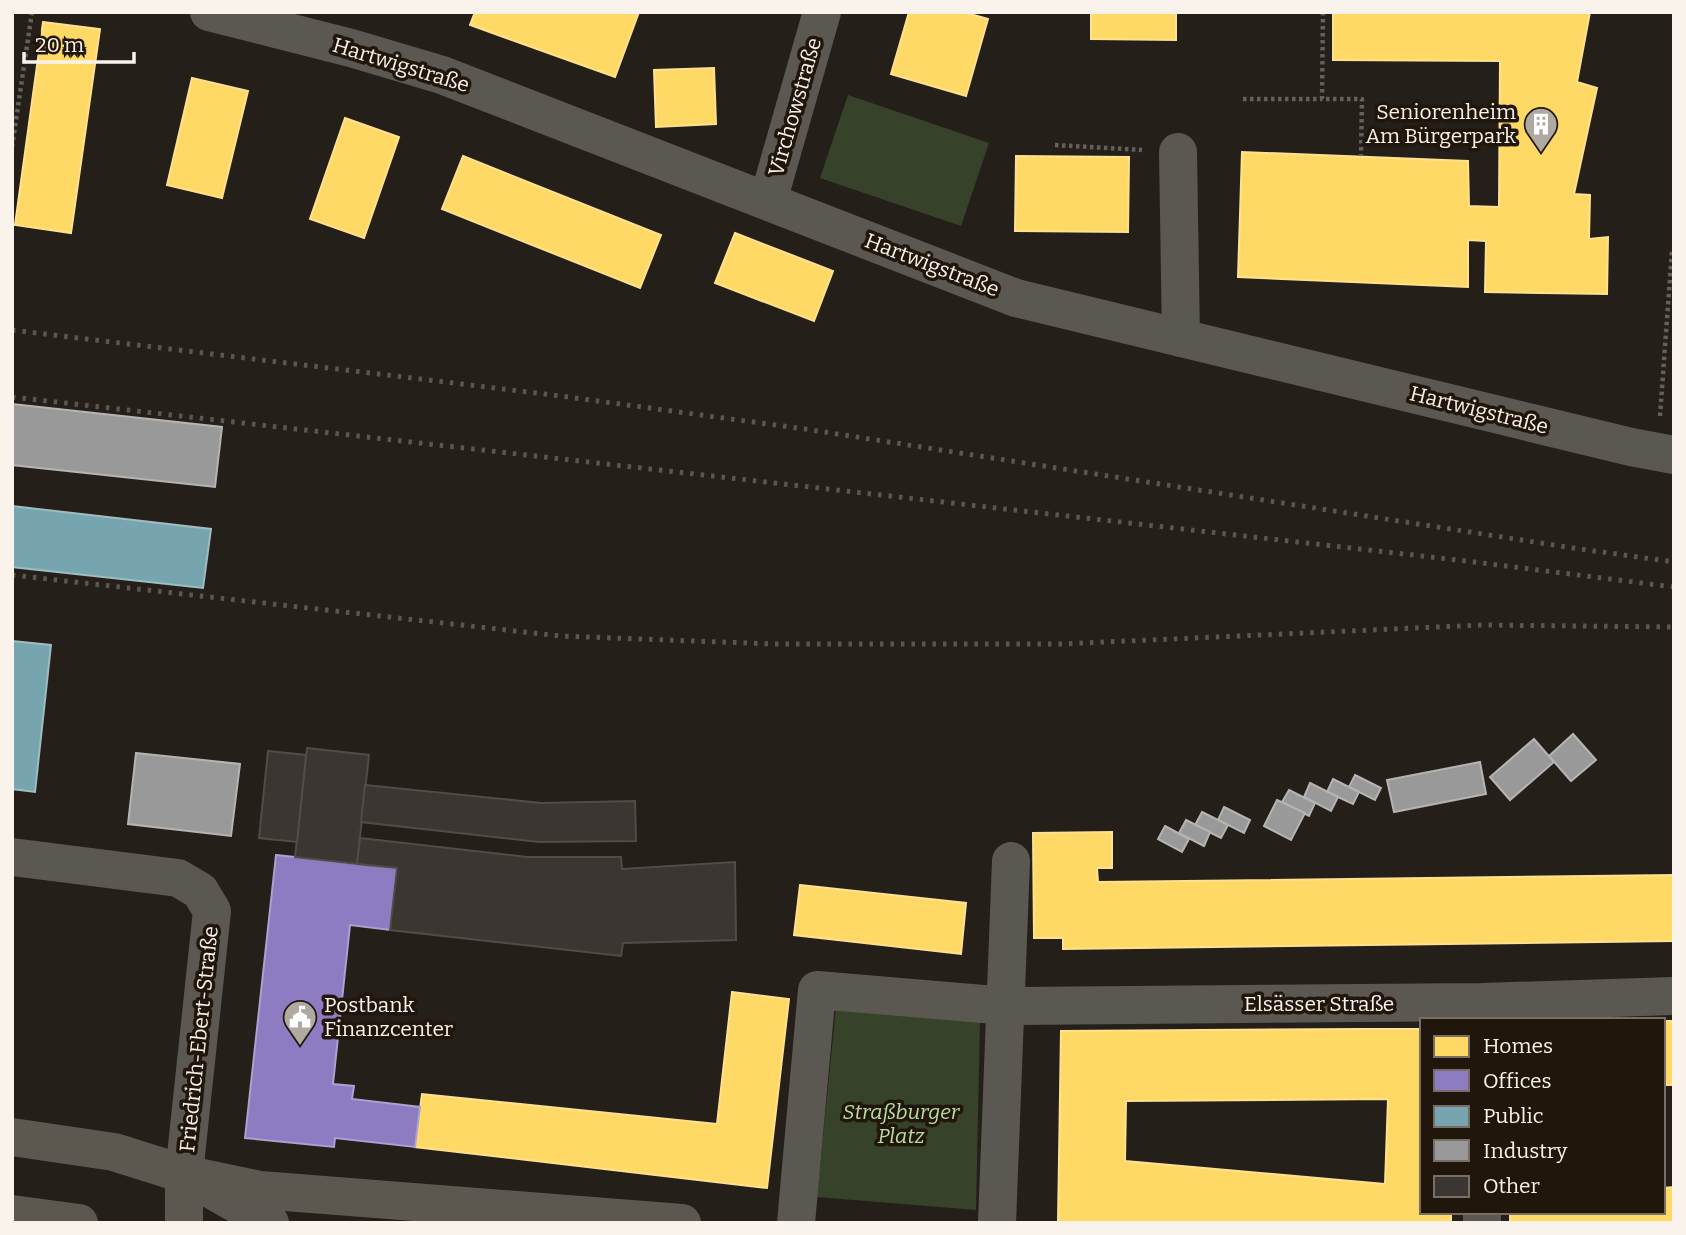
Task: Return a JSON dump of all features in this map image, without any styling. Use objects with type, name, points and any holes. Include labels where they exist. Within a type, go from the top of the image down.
[{"type":"main road","name":"Friedrich-Ebert-Straße","points":[[12,1137],[114,1152],[184,1174],[260,1190],[625,1221],[682,1223]]},
{"type":"main road","name":"Friedrich-Ebert-Straße","points":[[184,1174],[184,1223]]},
{"type":"main road","points":[[12,1214],[79,1223]]},
{"type":"street","name":"Hartwigstraße","points":[[209,12],[351,48],[442,75],[1016,298],[1665,453]]},
{"type":"street","name":"Virchowstraße","points":[[768,201],[822,12]]},
{"type":"street","points":[[1178,152],[1181,338]]},
{"type":"street","name":"Friedrich-Ebert-Straße","points":[[12,857],[178,878],[200,891],[212,911],[184,1174],[270,1223]]},
{"type":"street","points":[[997,1223],[1011,861]]},
{"type":"street","points":[[796,1223],[817,990],[1007,1006]]},
{"type":"street","name":"Elsässer Straße","points":[[1007,1006],[1482,1011],[1674,996]]},
{"type":"path","points":[[12,148],[32,12]]},
{"type":"path","points":[[1322,99],[1323,12]]},
{"type":"path","points":[[1243,99],[1362,99],[1361,156]]},
{"type":"path","points":[[12,100],[19,101]]},
{"type":"path","points":[[1055,145],[1178,152]]},
{"type":"path","points":[[1665,453],[1674,250]]},
{"type":"green space","points":[[848,95],[989,143],[961,226],[820,178]]},
{"type":"green space","name":"Straßburger Platz","points":[[836,1007],[980,1020],[976,1210],[817,1197]]},
{"type":"building: Homes","points":[[475,12],[639,12],[615,77],[470,25]]},
{"type":"building: Homes","points":[[909,12],[963,12],[988,19],[966,96],[891,74]]},
{"type":"building: Homes","points":[[1091,12],[1176,12],[1176,40],[1091,39]]},
{"type":"building: Homes","name":"Seniorenheim Am Bürgerpark","points":[[1333,12],[1590,12],[1577,82],[1597,88],[1574,194],[1590,195],[1589,239],[1608,237],[1607,294],[1485,292],[1486,241],[1468,240],[1468,287],[1238,277],[1242,152],[1468,161],[1469,206],[1499,207],[1500,61],[1333,60]]},
{"type":"building: Homes","points":[[43,22],[100,29],[71,233],[15,225]]},
{"type":"building: Homes","points":[[714,68],[716,124],[656,127],[654,70]]},
{"type":"building: Homes","points":[[192,78],[248,91],[222,198],[167,185]]},
{"type":"building: Homes","points":[[345,118],[399,137],[364,238],[310,219]]},
{"type":"building: Homes","points":[[463,156],[661,235],[640,288],[442,209]]},
{"type":"building: Homes","points":[[1016,156],[1129,157],[1128,232],[1015,231]]},
{"type":"building: Homes","points":[[735,233],[833,271],[814,321],[715,283]]},
{"type":"building: Homes","points":[[1112,832],[1112,868],[1097,868],[1098,882],[1674,875],[1674,941],[1063,949],[1063,938],[1034,938],[1033,833]]},
{"type":"building: Homes","points":[[800,885],[966,903],[961,954],[794,935]]},
{"type":"building: Homes","points":[[732,992],[789,999],[767,1188],[415,1147],[422,1094],[717,1124]]},
{"type":"building: Homes","points":[[1665,1021],[1674,1021],[1674,1085],[1665,1085]]},
{"type":"building: Homes","points":[[1420,1029],[1420,1214],[1451,1214],[1451,1223],[1058,1222],[1061,1031]],"holes":[[[1388,1099],[1385,1184],[1125,1161],[1126,1101]]]},
{"type":"building: Homes","points":[[1674,1187],[1674,1223],[1510,1223],[1510,1214],[1665,1214],[1665,1188]]},
{"type":"building: Offices","points":[[276,855],[397,868],[390,930],[350,925],[333,1084],[354,1086],[352,1099],[420,1107],[415,1147],[335,1138],[334,1147],[245,1138]]},
{"type":"building: Public","points":[[12,506],[211,529],[203,588],[12,567]]},
{"type":"building: Public","points":[[12,641],[51,645],[35,792],[12,789]]},
{"type":"building: Industry","points":[[12,404],[222,427],[215,487],[12,465]]},
{"type":"building: Industry","points":[[1573,734],[1596,760],[1571,781],[1549,756]]},
{"type":"building: Industry","points":[[1534,739],[1554,762],[1510,800],[1490,777]]},
{"type":"building: Industry","points":[[136,753],[240,764],[231,836],[128,824]]},
{"type":"building: Industry","points":[[1480,762],[1486,794],[1394,812],[1387,780]]},
{"type":"building: Industry","points":[[1355,775],[1381,788],[1375,800],[1349,787]]},
{"type":"building: Industry","points":[[1333,779],[1359,792],[1353,804],[1327,792]]},
{"type":"building: Industry","points":[[1310,783],[1338,797],[1331,811],[1304,797]]},
{"type":"building: Industry","points":[[1289,790],[1315,803],[1309,816],[1282,802]]},
{"type":"building: Industry","points":[[1277,800],[1305,813],[1291,840],[1264,826]]},
{"type":"building: Industry","points":[[1224,807],[1250,820],[1244,833],[1218,820]]},
{"type":"building: Industry","points":[[1202,812],[1228,825],[1221,838],[1195,825]]},
{"type":"building: Industry","points":[[1186,820],[1210,832],[1204,846],[1179,833]]},
{"type":"building: Industry","points":[[1165,826],[1189,839],[1182,852],[1158,839]]},
{"type":"building: Other","points":[[307,748],[369,755],[357,864],[295,857]]},
{"type":"building: Other","points":[[268,751],[306,755],[297,842],[259,838]]},
{"type":"building: Other","points":[[365,785],[541,803],[635,801],[636,841],[539,842],[361,822]]},
{"type":"building: Other","points":[[360,838],[527,857],[621,857],[622,869],[735,862],[736,940],[623,943],[621,956],[390,930],[397,868],[357,864]]},
{"type":"railway","points":[[12,330],[553,395],[805,429],[1674,562]]},
{"type":"railway","points":[[12,397],[1466,561],[1674,587]]},
{"type":"railway","points":[[12,575],[560,636],[774,644],[1061,644],[1482,625],[1674,627]]},
{"type":"place","name":"Seniorenheim Am Bürgerpark","points":[[1541,154]]},
{"type":"place","name":"Postbank Finanzcenter","points":[[300,1047]]}]
